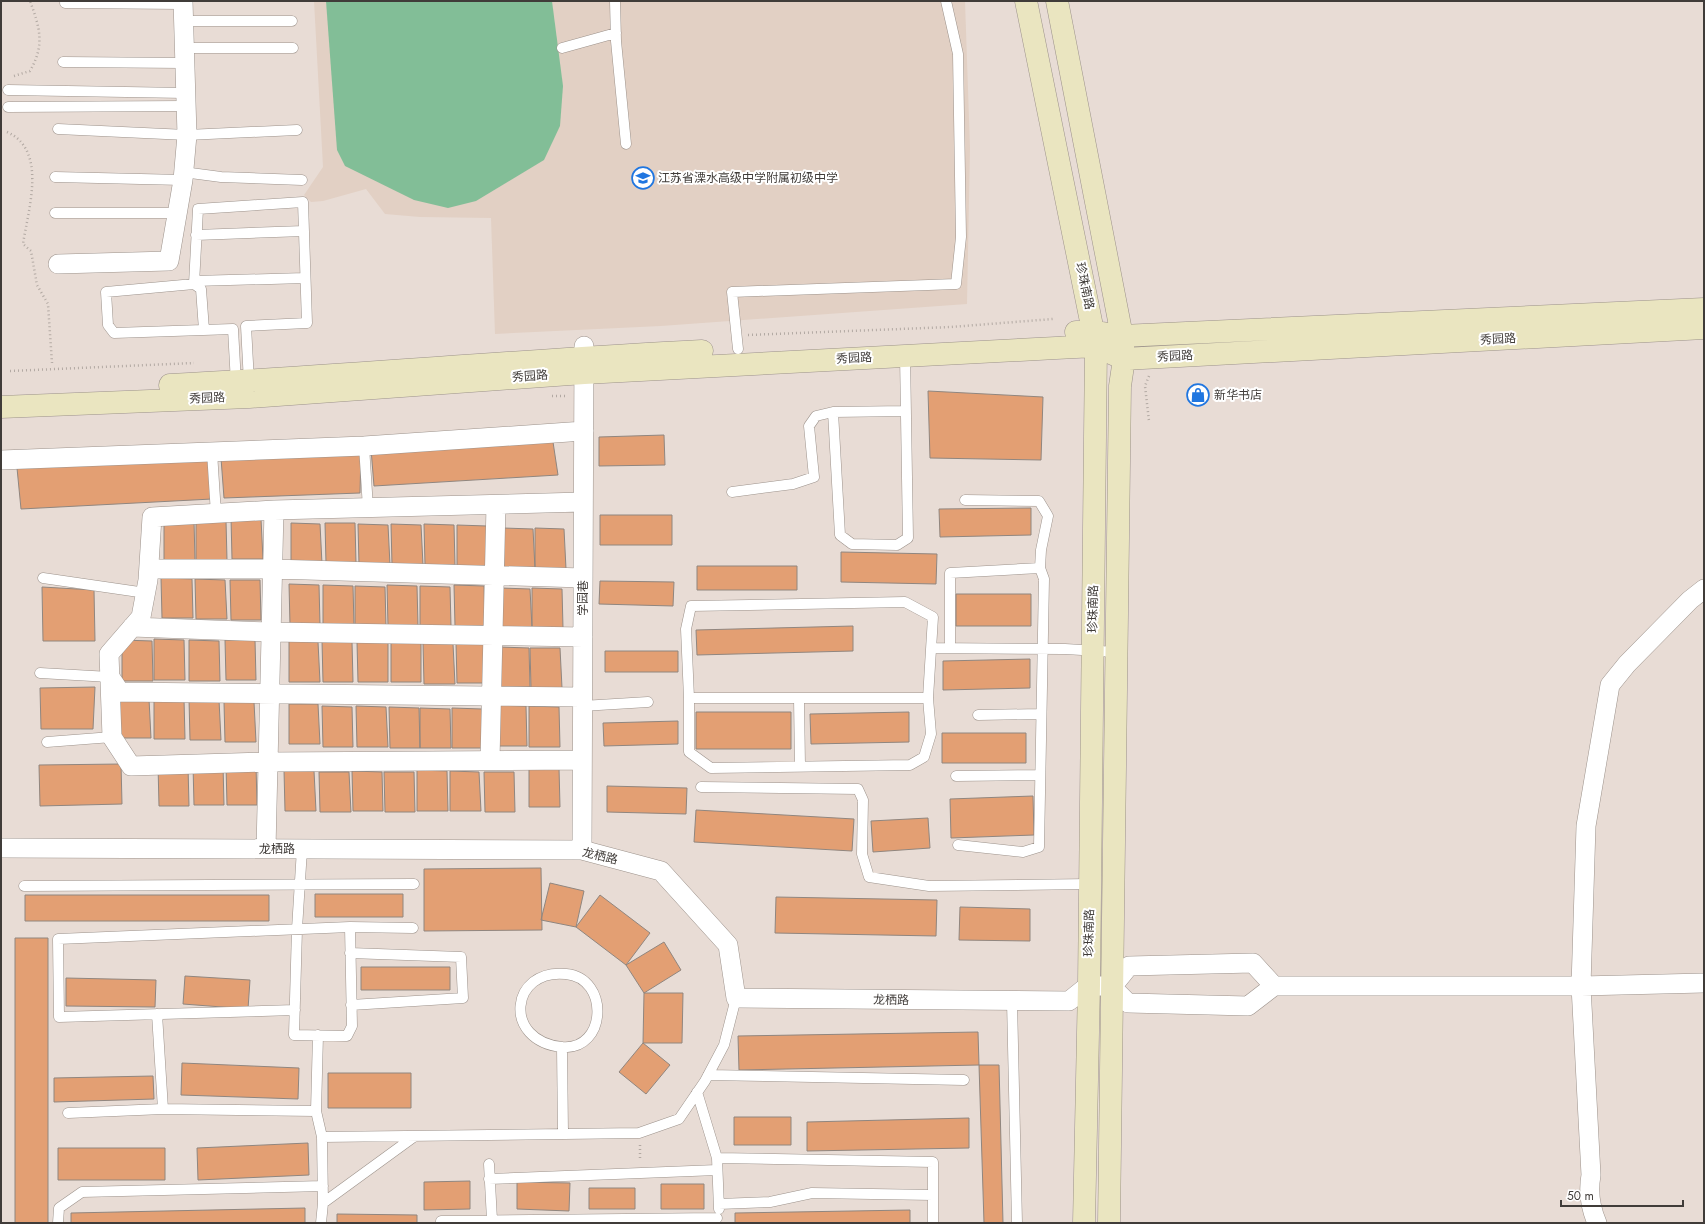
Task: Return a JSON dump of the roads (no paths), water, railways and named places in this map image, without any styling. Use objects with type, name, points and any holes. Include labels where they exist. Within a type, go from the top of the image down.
[{"type":"street","name":"珍珠南路","points":[[1026,1],[1095,339],[1089,985],[1084,1223]]},
{"type":"street","name":"珍珠南路","points":[[1057,1],[1122,336],[1124,359],[1120,386],[1109,1223]]},
{"type":"street","points":[[58,264],[169,261],[183,176],[187,135],[183,8]]},
{"type":"street","name":"秀园路","points":[[584,358],[905,355],[1122,336],[1704,309]]},
{"type":"street","name":"秀园路","points":[[1,407],[243,389],[584,358],[738,349],[1095,339],[1124,359],[1704,328]]},
{"type":"street","name":"学园巷","points":[[582,850],[584,358]]},
{"type":"street","name":"秀园路","points":[[1,394],[243,389]]},
{"type":"street","points":[[1,460],[364,446],[584,431]]},
{"type":"street","points":[[582,760],[268,762],[131,766],[112,737],[109,654],[141,617],[146,593],[152,517],[274,510],[583,502]]},
{"type":"street","points":[[490,760],[496,505]]},
{"type":"street","points":[[266,849],[274,510]]},
{"type":"street","points":[[148,569],[272,569],[583,578]]},
{"type":"street","points":[[1597,1223],[1593,1214],[1588,1190],[1591,1175],[1581,986],[1586,826],[1610,685],[1627,664],[1690,600],[1704,590]]},
{"type":"street","points":[[132,627],[271,632],[583,637]]},
{"type":"street","points":[[110,677],[120,692],[269,693],[491,698],[582,702]]},
{"type":"street","name":"龙栖路","points":[[1,848],[582,850],[661,871],[728,945],[736,998],[1069,1001],[1089,985]]},
{"type":"street","points":[[1112,987],[1129,966],[1253,963],[1274,986]]},
{"type":"street","points":[[1089,985],[1112,987],[1128,1003],[1248,1006],[1274,986],[1581,986],[1704,983]]},
{"type":"lane","points":[[615,1],[616,32],[626,144]]},
{"type":"lane","points":[[738,349],[732,292],[956,284],[961,237],[958,54],[946,1]]},
{"type":"lane","points":[[64,3],[183,8],[292,21]]},
{"type":"lane","points":[[562,48],[616,32]]},
{"type":"lane","points":[[63,62],[184,56],[293,48]]},
{"type":"lane","points":[[8,90],[185,99]]},
{"type":"lane","points":[[8,107],[185,99]]},
{"type":"lane","points":[[58,129],[187,135],[297,130]]},
{"type":"lane","points":[[55,177],[183,176],[302,180]]},
{"type":"lane","points":[[204,330],[201,289],[194,282],[198,209],[303,202],[307,323],[246,326],[247,354],[243,389]]},
{"type":"lane","points":[[55,213],[177,213]]},
{"type":"lane","points":[[196,235],[304,230]]},
{"type":"lane","points":[[243,389],[234,354],[233,329],[114,333],[108,325],[106,292],[194,282],[305,278]]},
{"type":"lane","points":[[833,412],[840,535],[852,544],[897,545],[908,538],[905,355]]},
{"type":"lane","points":[[732,492],[793,484],[814,477],[809,426],[816,416],[833,412],[906,411]]},
{"type":"lane","points":[[364,446],[368,508]]},
{"type":"lane","points":[[212,452],[216,514]]},
{"type":"lane","points":[[958,845],[1023,852],[1039,847],[1041,649],[1044,579],[1040,568],[1041,550],[1048,516],[1039,501],[965,500]]},
{"type":"lane","points":[[950,648],[950,573],[1040,568]]},
{"type":"lane","points":[[43,578],[146,593]]},
{"type":"lane","points":[[905,602],[933,617],[931,648],[928,698],[931,734],[924,757],[910,765],[711,768],[689,752],[689,698],[686,629],[691,606],[905,602]]},
{"type":"lane","points":[[931,648],[1041,649],[1116,652]]},
{"type":"lane","points":[[40,673],[110,677]]},
{"type":"lane","points":[[689,698],[928,698]]},
{"type":"lane","points":[[799,698],[800,766]]},
{"type":"lane","points":[[582,702],[648,702]]},
{"type":"lane","points":[[978,714],[1040,714]]},
{"type":"lane","points":[[47,742],[112,737]]},
{"type":"lane","points":[[956,776],[1040,775]]},
{"type":"lane","points":[[701,787],[858,789],[863,800],[862,854],[869,876],[929,886],[1090,884]]},
{"type":"lane","points":[[302,850],[301,885],[297,929],[294,1034],[347,1036],[352,1026],[350,927]]},
{"type":"lane","points":[[24,886],[414,884]]},
{"type":"lane","points":[[295,1010],[59,1017],[58,939],[350,927],[413,928]]},
{"type":"lane","points":[[350,953],[461,957],[463,998],[351,1005]]},
{"type":"lane","points":[[554,974],[572,974],[591,988],[596,997],[597,1019],[592,1034],[580,1044],[572,1048],[562,1047],[545,1043],[528,1031],[522,1022],[520,1010],[522,996],[531,982],[554,974]]},
{"type":"lane","points":[[322,1137],[639,1133],[679,1119],[708,1075],[724,1044],[736,998]]},
{"type":"lane","points":[[1012,1001],[1017,1223]]},
{"type":"lane","points":[[157,1014],[163,1109]]},
{"type":"lane","points":[[318,1035],[316,1111],[322,1137],[323,1202],[321,1223]]},
{"type":"lane","points":[[562,1047],[564,1134]]},
{"type":"lane","points":[[708,1075],[964,1080]]},
{"type":"lane","points":[[442,1222],[492,1220],[718,1220],[719,1204],[717,1158],[697,1092]]},
{"type":"lane","points":[[68,1113],[163,1109],[316,1111]]},
{"type":"lane","points":[[323,1202],[415,1136]]},
{"type":"lane","points":[[717,1158],[933,1162],[933,1223]]},
{"type":"lane","points":[[489,1164],[492,1220]]},
{"type":"lane","points":[[489,1179],[717,1170]]},
{"type":"lane","points":[[58,1223],[59,1208],[82,1192],[323,1186]]},
{"type":"lane","points":[[719,1204],[770,1202],[812,1193],[933,1195]]},
{"type":"place","name":"江苏省溧水高级中学附属初级中学","points":[[643,178]]},
{"type":"place","name":"新华书店","points":[[1198,395]]}]
